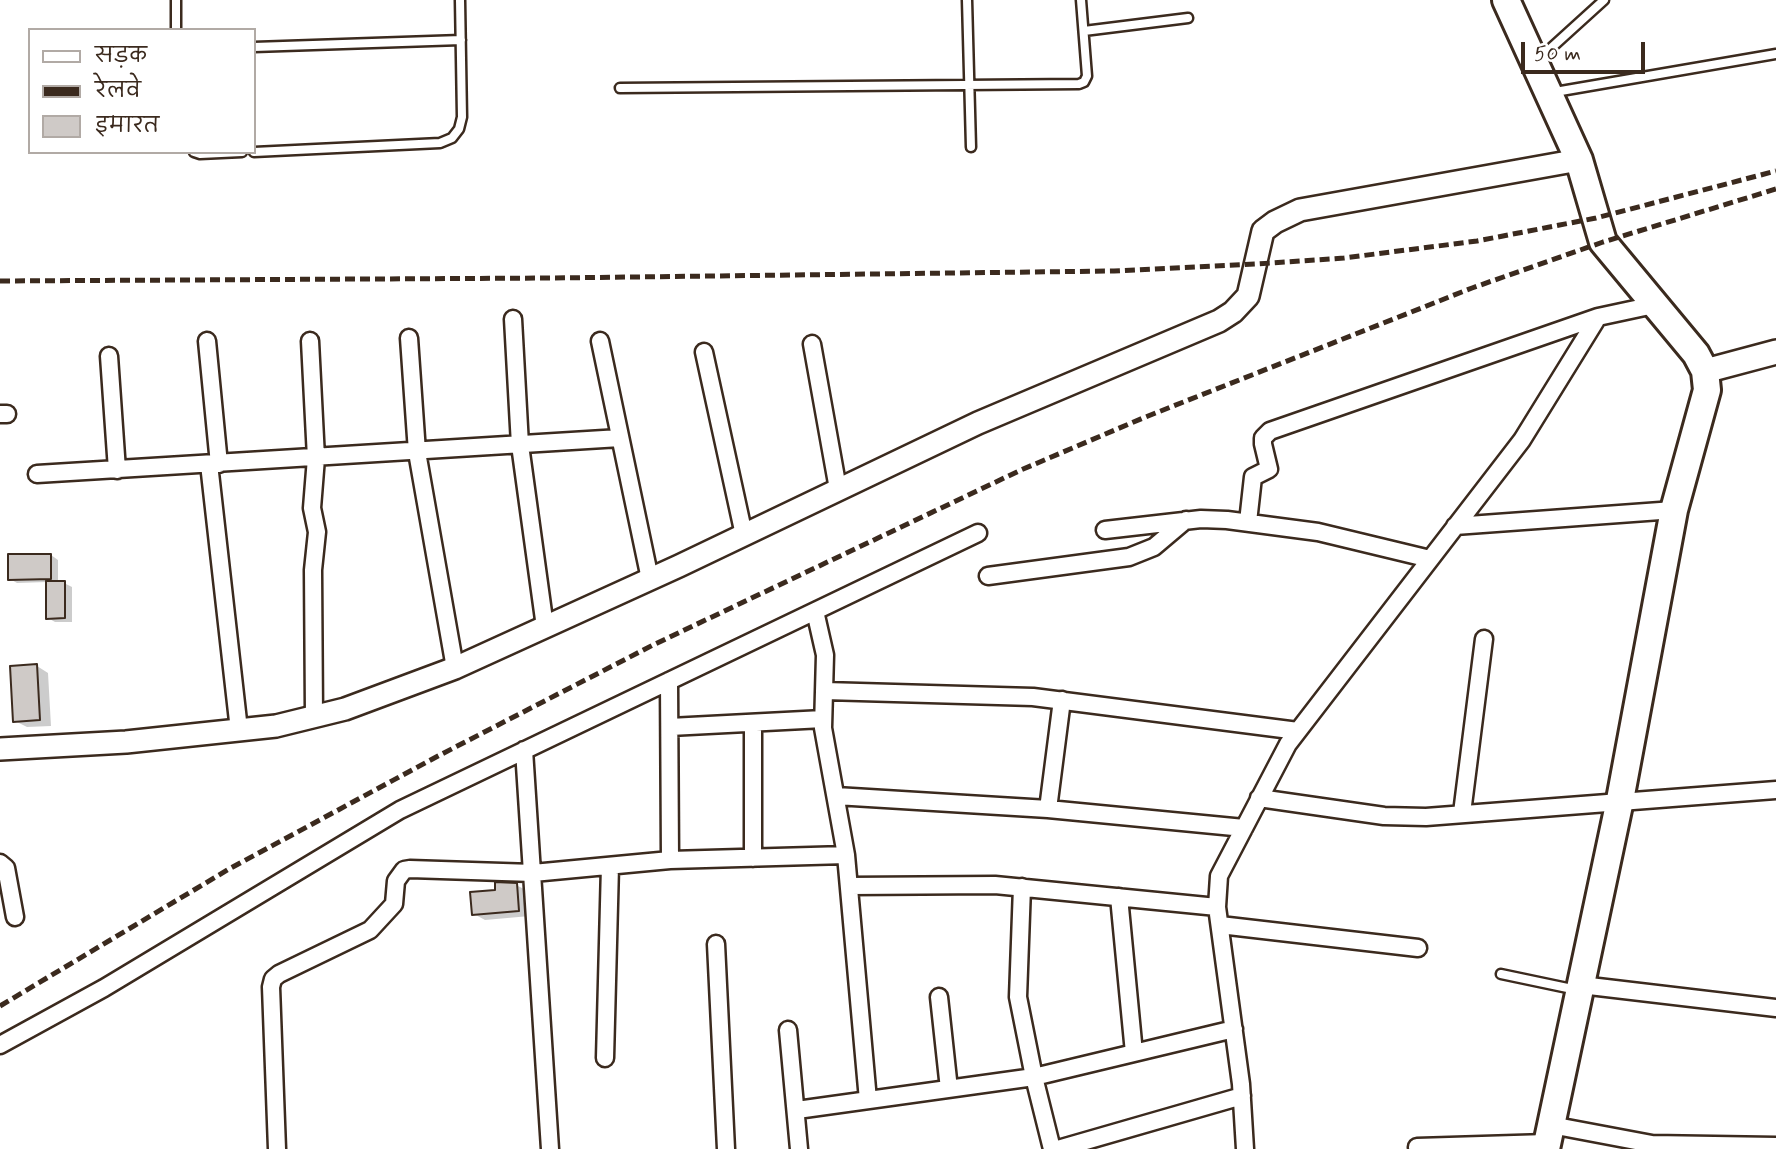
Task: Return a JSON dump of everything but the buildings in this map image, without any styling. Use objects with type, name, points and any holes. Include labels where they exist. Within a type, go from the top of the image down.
[{"type":"main road","points":[[1506,0],[1579,160],[1603,242],[1696,354],[1705,371],[1707,390],[1674,510],[1620,800],[1548,1139]]},
{"type":"main road","points":[[1705,371],[1771,356]]},
{"type":"street","points":[[0,748],[126,742],[276,726],[345,709],[456,668],[978,423],[1219,321],[1233,312],[1248,296],[1263,231],[1300,210],[1579,160]]},
{"type":"street","points":[[1248,523],[1253,477],[1269,469],[1263,438],[1270,431],[1598,317],[1654,305]]},
{"type":"street","points":[[1245,1149],[1242,1096],[1217,907],[1219,876],[1280,756],[1530,429],[1598,317]]},
{"type":"street","points":[[513,319],[520,445],[545,627]]},
{"type":"street","points":[[409,338],[417,452],[456,668]]},
{"type":"street","points":[[207,341],[214,464],[239,730]]},
{"type":"street","points":[[310,341],[316,458],[312,508],[317,532],[313,570],[314,716]]},
{"type":"street","points":[[600,341],[650,579]]},
{"type":"street","points":[[811,344],[838,489]]},
{"type":"street","points":[[705,352],[744,535]]},
{"type":"street","points":[[109,356],[117,470]]},
{"type":"street","points":[[37,474],[620,438]]},
{"type":"street","points":[[1455,526],[1674,510]]},
{"type":"street","points":[[1105,530],[1213,519],[1318,531],[1430,559]]},
{"type":"street","points":[[988,576],[1129,557],[1154,547],[1186,520]]},
{"type":"street","points":[[0,1045],[104,988],[400,810],[978,533]]},
{"type":"street","points":[[815,611],[825,655],[823,719],[846,855],[868,1100]]},
{"type":"street","points":[[1462,814],[1484,639]]},
{"type":"street","points":[[668,681],[670,860]]},
{"type":"street","points":[[825,691],[1033,696],[1298,731]]},
{"type":"street","points":[[1048,808],[1062,700]]},
{"type":"street","points":[[670,727],[823,719]]},
{"type":"street","points":[[753,723],[753,858]]},
{"type":"street","points":[[524,750],[550,1149]]},
{"type":"street","points":[[1259,798],[1384,816],[1426,817],[1776,790]]},
{"type":"street","points":[[836,796],[1048,808],[1244,828]]},
{"type":"street","points":[[277,1149],[271,987],[273,979],[370,930],[394,904],[396,881],[404,870],[533,873],[670,860],[846,855]]},
{"type":"street","points":[[0,863],[6,869],[16,917]]},
{"type":"street","points":[[605,1058],[610,866]]},
{"type":"street","points":[[849,886],[960,884],[1021,887],[1217,907]]},
{"type":"street","points":[[1021,887],[1018,997],[1034,1077],[1055,1149],[1242,1096]]},
{"type":"street","points":[[1119,897],[1134,1053]]},
{"type":"street","points":[[1220,925],[1418,948]]},
{"type":"street","points":[[716,944],[726,1149]]},
{"type":"street","points":[[1580,988],[1776,1007]]},
{"type":"street","points":[[939,997],[949,1089]]},
{"type":"street","points":[[797,1110],[1034,1077],[1234,1029]]},
{"type":"street","points":[[788,1030],[799,1149]]},
{"type":"street","points":[[1417,1147],[1548,1139],[1776,1146]]},
{"type":"lane","points":[[176,0],[176,28]]},
{"type":"lane","points":[[256,152],[440,143],[452,138],[459,129],[462,117],[460,0]]},
{"type":"lane","points":[[967,0],[971,147]]},
{"type":"lane","points":[[620,88],[1079,84],[1084,82],[1087,76],[1081,0]]},
{"type":"lane","points":[[1534,63],[1604,0]]},
{"type":"lane","points":[[1084,31],[1188,18]]},
{"type":"lane","points":[[256,47],[461,40]]},
{"type":"lane","points":[[1548,94],[1776,54]]},
{"type":"lane","points":[[1501,974],[1580,988]]},
{"type":"railway","points":[[0,281],[1114,271],[1257,264],[1344,258],[1477,241],[1596,218],[1776,171]]},
{"type":"railway","points":[[0,1006],[229,869],[438,756],[653,645],[1021,470],[1143,418],[1472,288],[1603,242],[1776,189]]}]
